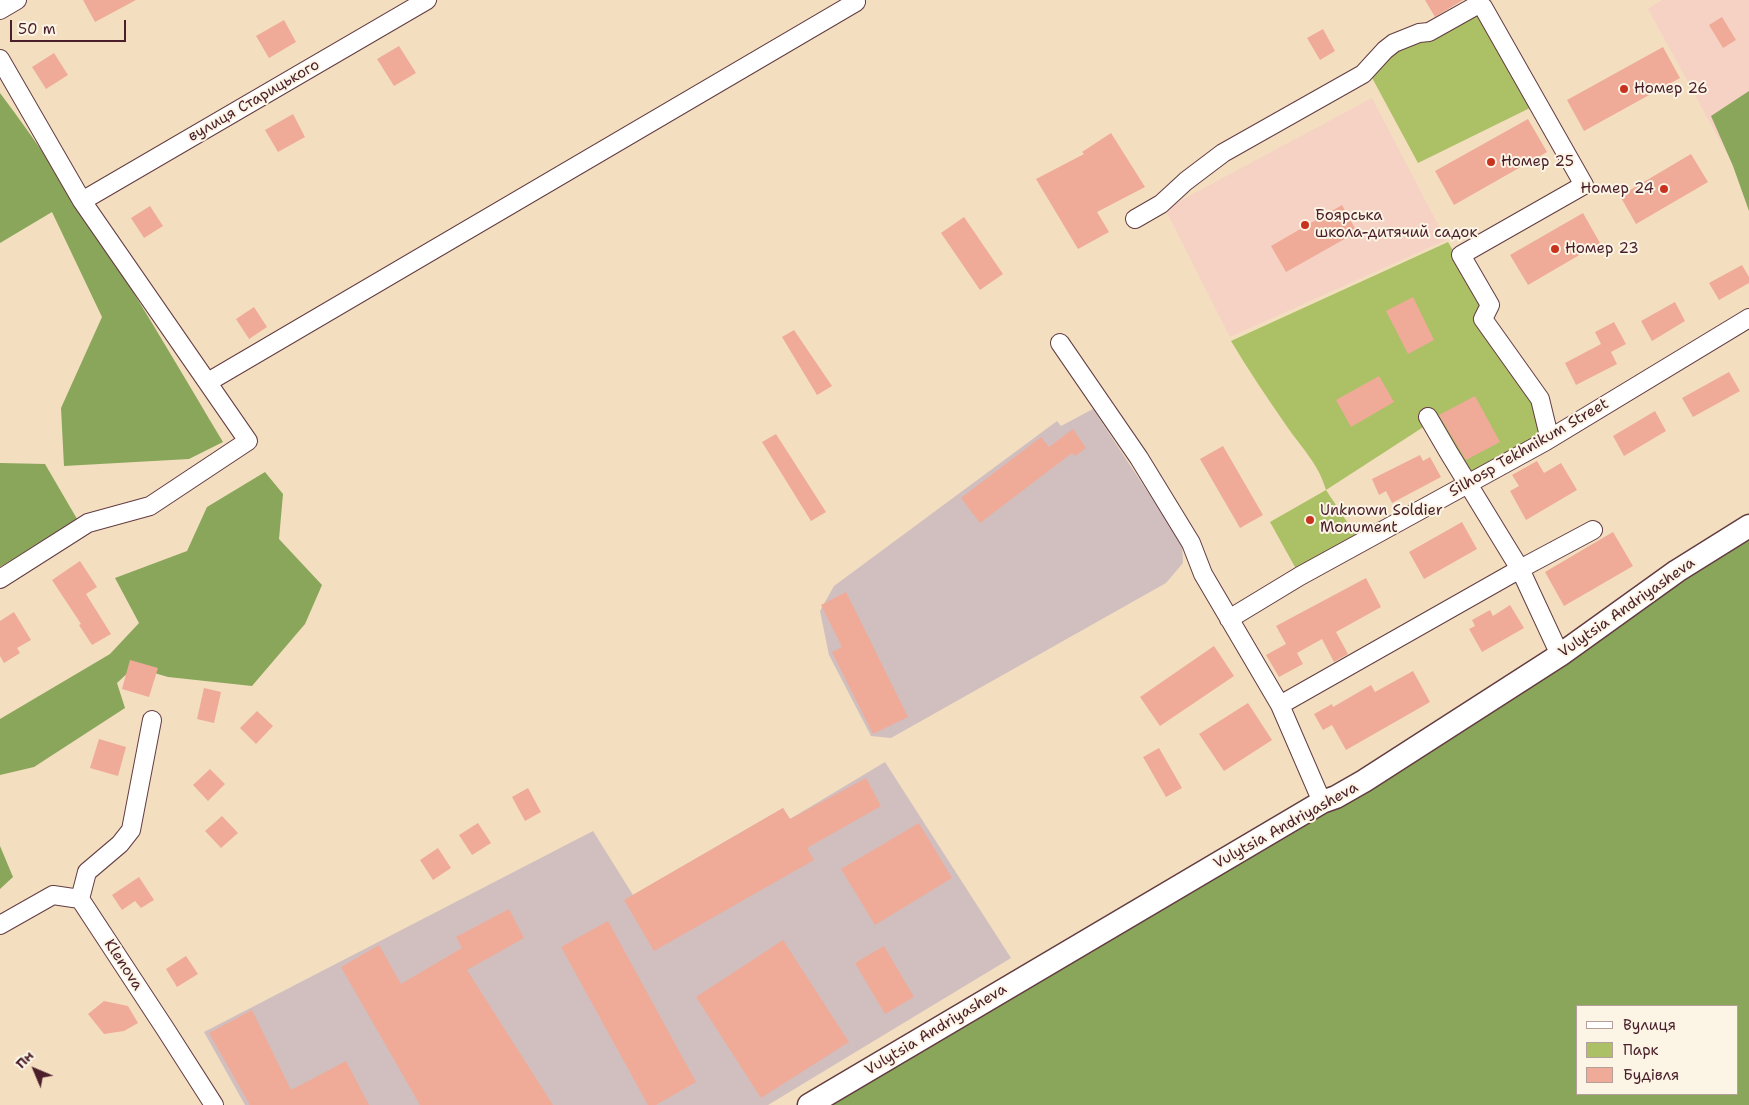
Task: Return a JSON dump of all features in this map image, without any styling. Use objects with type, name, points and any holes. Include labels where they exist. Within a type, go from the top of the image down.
[{"type":"street","points":[[0,10],[17,0]]},
{"type":"street","name":"вулиця Старицького","points":[[82,202],[427,0]]},
{"type":"street","points":[[208,382],[856,2]]},
{"type":"street","points":[[1135,220],[1160,204],[1186,181],[1223,153],[1363,74],[1394,43],[1419,33],[1429,32],[1479,4],[1483,7],[1584,185],[1461,255],[1490,305],[1483,319],[1540,399],[1548,432],[1546,441]]},
{"type":"street","points":[[0,58],[82,202],[248,441],[150,506],[88,523],[0,579]]},
{"type":"street","name":"Silhosp Tekhnikum Street","points":[[1229,619],[1300,576],[1546,441],[1749,318]]},
{"type":"street","points":[[1060,343],[1139,458],[1191,543],[1202,574],[1280,705],[1322,802]]},
{"type":"street","points":[[1428,417],[1520,569],[1560,655]]},
{"type":"street","name":"Vulytsia Andriyasheva","points":[[809,1105],[1322,802],[1336,797],[1364,781],[1560,655],[1677,571],[1749,526]]},
{"type":"street","points":[[1280,705],[1520,569],[1593,530]]},
{"type":"street","points":[[0,924],[53,895],[80,899],[87,872],[120,844],[131,830],[152,720]]},
{"type":"street","name":"Klenova","points":[[80,899],[214,1105]]},
{"type":"shaded area","points":[[1662,0],[1749,0],[1749,194],[1648,9]]},
{"type":"shaded area","name":"Боярська школа-дитячий садок","points":[[1372,98],[1446,240],[1230,337],[1165,209]]},
{"type":"shaded area","points":[[1093,409],[1182,544],[1183,563],[1166,583],[891,738],[871,736],[829,655],[820,611],[834,586],[1057,421],[1061,426]]},
{"type":"shaded area","points":[[885,762],[1011,958],[768,1105],[245,1105],[204,1032],[593,831],[633,895],[783,808],[790,819]]},
{"type":"green space","points":[[1478,10],[1534,106],[1418,163],[1370,74],[1392,48]]},
{"type":"green space","points":[[1749,91],[1749,211],[1733,166],[1711,116]]},
{"type":"green space","points":[[0,93],[31,135],[88,220],[223,442],[189,459],[64,466],[61,408],[102,317],[52,212],[0,243]]},
{"type":"green space","points":[[1448,242],[1540,399],[1548,432],[1468,484],[1428,424],[1326,490],[1315,465],[1273,406],[1231,341]]},
{"type":"green space","points":[[0,463],[45,464],[80,524],[0,567]]},
{"type":"green space","points":[[265,472],[283,494],[279,539],[322,585],[305,624],[252,686],[168,677],[134,667],[117,683],[125,708],[34,767],[0,775],[0,719],[110,654],[139,623],[115,578],[187,551],[207,507]]},
{"type":"green space","points":[[1326,490],[1361,543],[1300,576],[1270,522]]},
{"type":"green space","points":[[1749,527],[1749,1105],[811,1105],[1322,802]]},
{"type":"green space","points":[[0,846],[13,877],[0,889]]},
{"type":"building","points":[[83,0],[136,0],[95,22]]},
{"type":"building","points":[[1425,0],[1463,0],[1435,17]]},
{"type":"building","points":[[1722,17],[1736,40],[1723,48],[1709,25]]},
{"type":"building","points":[[284,20],[296,42],[269,58],[256,36]]},
{"type":"building","points":[[1323,29],[1335,51],[1320,60],[1307,38]]},
{"type":"building","points":[[399,46],[416,73],[394,86],[377,59]]},
{"type":"building","name":"Номер 26","points":[[1663,47],[1680,78],[1584,131],[1567,100]]},
{"type":"building","points":[[54,53],[68,75],[46,89],[32,67]]},
{"type":"building","points":[[293,114],[305,137],[278,152],[265,130]]},
{"type":"building","name":"Номер 25","points":[[1528,119],[1547,152],[1454,205],[1435,171]]},
{"type":"building","points":[[1111,133],[1145,187],[1097,212],[1109,232],[1078,249],[1036,179],[1084,154],[1082,152]]},
{"type":"building","name":"Номер 24","points":[[1691,154],[1708,182],[1636,224],[1620,196]]},
{"type":"building","points":[[1342,205],[1357,232],[1286,272],[1271,246]]},
{"type":"building","points":[[150,206],[163,226],[144,238],[131,218]]},
{"type":"building","name":"Номер 23","points":[[1583,213],[1600,243],[1528,285],[1510,255]]},
{"type":"building","points":[[964,217],[1003,274],[980,290],[941,233]]},
{"type":"building","points":[[1742,265],[1749,277],[1749,283],[1719,300],[1709,283]]},
{"type":"building","points":[[1413,297],[1434,340],[1408,354],[1386,311]]},
{"type":"building","points":[[1675,302],[1685,321],[1652,341],[1641,321]]},
{"type":"building","points":[[254,307],[267,327],[249,339],[236,319]]},
{"type":"building","points":[[1614,322],[1626,344],[1611,352],[1617,364],[1576,385],[1565,363],[1601,344],[1595,332]]},
{"type":"building","points":[[794,330],[832,386],[817,395],[782,337]]},
{"type":"building","points":[[1729,372],[1740,391],[1693,417],[1682,398]]},
{"type":"building","points":[[1379,376],[1394,402],[1351,427],[1336,400]]},
{"type":"building","points":[[1475,396],[1500,442],[1466,460],[1439,415]]},
{"type":"building","points":[[1655,411],[1666,431],[1624,456],[1613,436]]},
{"type":"building","points":[[1073,429],[1086,448],[1075,456],[1072,453],[980,523],[961,498],[1041,437],[1049,447]]},
{"type":"building","points":[[776,434],[826,512],[811,521],[762,442]]},
{"type":"building","points":[[1223,446],[1263,515],[1240,528],[1200,459]]},
{"type":"building","points":[[1420,455],[1423,461],[1430,457],[1441,477],[1392,503],[1386,491],[1379,495],[1372,479]]},
{"type":"building","points":[[1537,461],[1544,473],[1561,463],[1577,490],[1526,520],[1510,491],[1519,486],[1512,475]]},
{"type":"building","points":[[1462,522],[1477,549],[1424,579],[1409,552]]},
{"type":"building","points":[[1613,532],[1633,566],[1564,606],[1545,572]]},
{"type":"building","points":[[80,561],[97,587],[86,594],[111,634],[92,645],[79,625],[81,624],[52,580]]},
{"type":"building","points":[[1366,578],[1381,607],[1336,632],[1348,654],[1334,662],[1322,639],[1297,653],[1303,664],[1279,677],[1266,655],[1286,644],[1276,626]]},
{"type":"building","points":[[846,592],[908,717],[873,734],[832,652],[842,647],[821,605]]},
{"type":"building","points":[[1510,605],[1524,628],[1482,652],[1469,629],[1475,626],[1472,620],[1490,610],[1493,616]]},
{"type":"building","points":[[14,612],[31,640],[17,648],[20,653],[4,663],[0,656],[0,621]]},
{"type":"building","points":[[1214,646],[1234,676],[1160,726],[1140,697]]},
{"type":"building","points":[[130,660],[158,668],[149,697],[122,689]]},
{"type":"building","points":[[1413,671],[1430,702],[1346,750],[1332,725],[1323,730],[1314,714],[1332,704],[1333,707],[1371,685],[1375,692]]},
{"type":"building","points":[[204,688],[221,692],[214,723],[197,719]]},
{"type":"building","points":[[1248,703],[1272,740],[1224,771],[1199,734]]},
{"type":"building","points":[[257,711],[273,726],[256,744],[240,728]]},
{"type":"building","points":[[99,739],[126,747],[118,776],[90,768]]},
{"type":"building","points":[[1159,748],[1182,788],[1166,797],[1143,757]]},
{"type":"building","points":[[210,769],[225,784],[208,801],[193,785]]},
{"type":"building","points":[[866,778],[881,806],[807,848],[814,860],[654,951],[624,900],[783,808],[790,819]]},
{"type":"building","points":[[528,788],[541,812],[525,821],[512,797]]},
{"type":"building","points":[[222,816],[238,833],[221,848],[205,831]]},
{"type":"building","points":[[478,823],[491,843],[472,855],[459,835]]},
{"type":"building","points":[[919,823],[952,878],[875,925],[841,869]]},
{"type":"building","points":[[438,848],[451,868],[433,880],[420,860]]},
{"type":"building","points":[[139,877],[154,900],[141,908],[135,901],[122,910],[112,895]]},
{"type":"building","points":[[509,909],[524,938],[467,970],[553,1105],[420,1105],[341,967],[379,945],[401,984],[462,948],[456,937]]},
{"type":"building","points":[[608,921],[696,1082],[656,1105],[648,1105],[561,947]]},
{"type":"building","points":[[783,940],[849,1042],[761,1098],[696,997]]},
{"type":"building","points":[[884,946],[914,997],[885,1014],[855,963]]},
{"type":"building","points":[[186,956],[198,974],[177,987],[166,969]]},
{"type":"building","points":[[104,1001],[128,1006],[138,1023],[124,1031],[104,1034],[88,1014]]},
{"type":"building","points":[[252,1010],[291,1090],[346,1061],[369,1105],[250,1105],[209,1033]]},
{"type":"place","name":"Номер 26","points":[[1624,89]]},
{"type":"place","name":"Номер 25","points":[[1491,162]]},
{"type":"place","name":"Номер 24","points":[[1664,189]]},
{"type":"place","name":"Боярська школа-дитячий садок","points":[[1305,225]]},
{"type":"place","name":"Номер 23","points":[[1555,249]]},
{"type":"place","name":"Unknown Soldier Monument","points":[[1310,520]]}]
